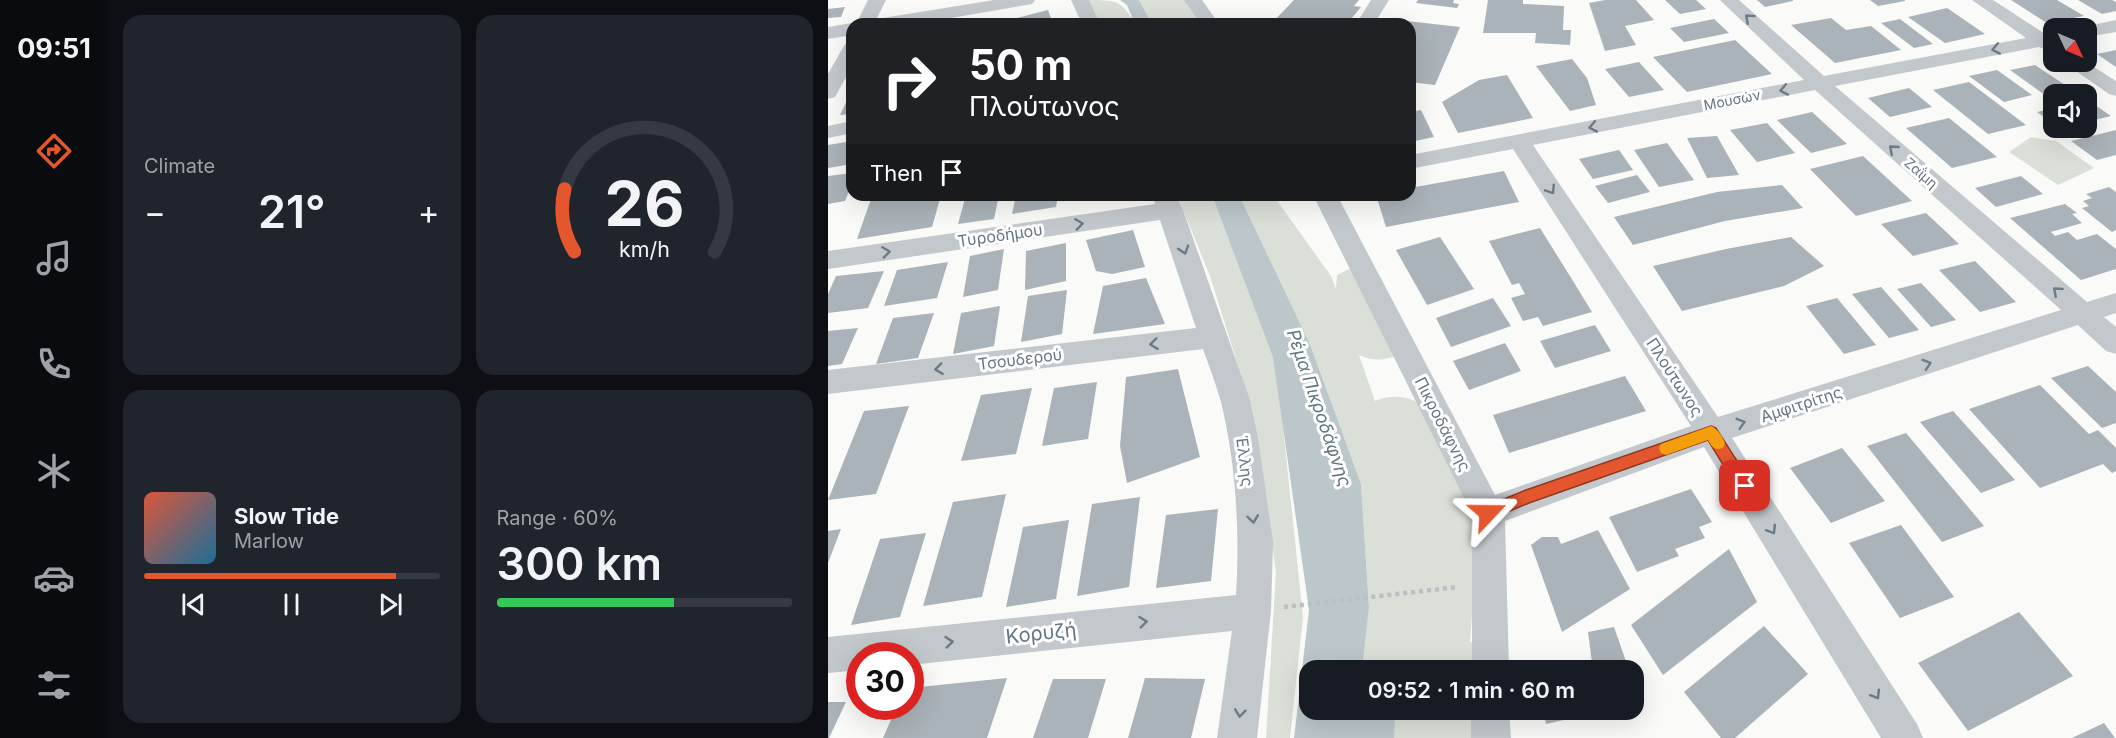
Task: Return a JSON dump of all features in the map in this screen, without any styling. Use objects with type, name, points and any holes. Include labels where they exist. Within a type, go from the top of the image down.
[{"type":"street","points":[[868,18],[877,0]]},
{"type":"street","points":[[919,18],[1026,0]]},
{"type":"street","points":[[1080,0],[1088,18]]},
{"type":"street","points":[[1192,0],[1206,18]]},
{"type":"street","points":[[1369,18],[1380,0]]},
{"type":"street","name":"Ζαΐμη","points":[[1729,0],[2116,344]]},
{"type":"street","points":[[1981,0],[2043,38]]},
{"type":"street","points":[[2097,30],[2116,26]]},
{"type":"street","points":[[828,33],[846,30]]},
{"type":"street","name":"Μουσών","points":[[1416,161],[1820,83],[2043,43]]},
{"type":"street","points":[[828,93],[846,59]]},
{"type":"street","points":[[2088,72],[2116,90]]},
{"type":"street","points":[[828,132],[846,128]]},
{"type":"street","name":"Πλούτωνος","points":[[1519,141],[1711,432],[1903,738]]},
{"type":"street","name":"Πικροδάφνης","points":[[1328,201],[1488,513],[1490,660]]},
{"type":"street","name":"Τυροδήμου","points":[[828,260],[1168,203]]},
{"type":"street","name":"Έλλης","points":[[1168,203],[1235,400],[1243,438],[1256,542],[1253,611],[1237,738]]},
{"type":"street","name":"Αμφιτρίτης","points":[[1488,513],[1526,497],[1711,432],[2116,303]]},
{"type":"street","name":"Τσουδερού","points":[[828,382],[1212,337]]},
{"type":"street","name":"Κορυζή","points":[[828,655],[1253,611]]},
{"type":"street","points":[[1491,720],[1491,738]]},
{"type":"path","points":[[1253,611],[1447,587]]},
{"type":"shaded area","points":[[1086,0],[1105,0],[1117,3],[1131,18],[1094,18]]},
{"type":"shaded area","points":[[1139,0],[1185,0],[1198,18],[1149,18]]},
{"type":"shaded area","points":[[2031,137],[2056,141],[2094,168],[2058,185],[2009,152]]},
{"type":"shaded area","points":[[1179,201],[1214,201],[1276,360],[1303,617],[1290,738],[1266,738],[1276,572],[1252,410],[1210,276]]},
{"type":"shaded area","points":[[1242,201],[1277,201],[1331,276],[1336,289],[1337,275],[1351,268],[1400,355],[1379,360],[1359,355],[1375,401],[1389,397],[1403,398],[1429,409],[1479,516],[1470,642],[1483,644],[1482,660],[1363,660],[1369,608],[1361,484],[1310,344]]},
{"type":"shaded area","points":[[1356,720],[1481,720],[1480,738],[1354,738]]},
{"type":"water","points":[[1120,0],[1139,0],[1149,18],[1132,18],[1127,5]]},
{"type":"water","points":[[1214,201],[1242,201],[1310,344],[1361,484],[1369,608],[1363,660],[1303,660],[1309,610],[1273,357]]},
{"type":"water","points":[[1299,695],[1299,720],[1356,720],[1354,738],[1294,738]]},
{"type":"building","points":[[1294,0],[1359,0],[1354,6],[1361,7],[1352,18],[1277,18]]},
{"type":"building","points":[[1418,0],[1454,0],[1453,3],[1459,4],[1457,8],[1416,3]]},
{"type":"building","points":[[1488,0],[1523,0],[1523,4],[1564,6],[1563,30],[1571,30],[1570,45],[1535,43],[1536,33],[1483,33]]},
{"type":"building","points":[[1605,0],[1636,0],[1654,20],[1625,26],[1636,45],[1605,51],[1589,3]]},
{"type":"building","points":[[1665,0],[1696,0],[1706,9],[1680,14]]},
{"type":"building","points":[[1757,0],[1793,0],[1793,1],[1765,7]]},
{"type":"building","points":[[1870,0],[1905,0],[1905,1],[1878,6]]},
{"type":"building","points":[[2011,0],[2057,0],[2084,16],[2043,18],[2043,20]]},
{"type":"building","points":[[2078,0],[2112,0],[2116,2],[2116,11],[2102,14]]},
{"type":"building","points":[[845,7],[841,17],[828,18],[828,9]]},
{"type":"building","points":[[1947,8],[1985,34],[1945,43],[1908,17]]},
{"type":"building","points":[[1048,10],[1051,18],[1017,18]]},
{"type":"building","points":[[1831,18],[1846,30],[1871,26],[1901,50],[1835,63],[1791,25]]},
{"type":"building","points":[[1714,19],[1729,33],[1684,42],[1670,28]]},
{"type":"building","points":[[1900,19],[1933,44],[1914,48],[1881,23]]},
{"type":"building","points":[[1416,22],[1460,27],[1435,85],[1416,83]]},
{"type":"building","points":[[1735,40],[1772,74],[1687,92],[1653,57]]},
{"type":"building","points":[[2116,50],[2116,67],[2097,54]]},
{"type":"building","points":[[1572,59],[1587,78],[1596,105],[1570,111],[1536,66]]},
{"type":"building","points":[[1639,62],[1664,90],[1629,97],[1605,69]]},
{"type":"building","points":[[2035,65],[2064,84],[2043,84],[2042,93],[2010,70]]},
{"type":"building","points":[[1997,70],[2032,95],[2004,102],[1969,76]]},
{"type":"building","points":[[1507,75],[1533,118],[1458,133],[1442,102],[1479,80]]},
{"type":"building","points":[[1969,82],[2026,125],[1988,134],[1933,90]]},
{"type":"building","points":[[1909,88],[1932,107],[1890,117],[1868,98]]},
{"type":"building","points":[[846,102],[846,114],[840,115]]},
{"type":"building","points":[[2097,106],[2111,116],[2097,119]]},
{"type":"building","points":[[1421,110],[1434,137],[1416,141],[1416,111]]},
{"type":"building","points":[[1812,112],[1847,144],[1811,153],[1777,120]]},
{"type":"building","points":[[1949,118],[1997,157],[1952,168],[1906,128]]},
{"type":"building","points":[[1767,123],[1795,153],[1757,162],[1730,130]]},
{"type":"building","points":[[2116,130],[2116,155],[2097,160],[2071,141],[2097,138],[2097,135]]},
{"type":"building","points":[[1717,136],[1739,175],[1707,178],[1687,138]]},
{"type":"building","points":[[846,142],[846,165],[828,168],[828,145]]},
{"type":"building","points":[[1667,143],[1694,180],[1659,187],[1634,150]]},
{"type":"building","points":[[1619,150],[1633,170],[1593,179],[1579,159]]},
{"type":"building","points":[[1863,156],[1912,201],[1856,216],[1810,169]]},
{"type":"building","points":[[1504,171],[1519,202],[1386,227],[1378,201],[1416,201],[1416,187]]},
{"type":"building","points":[[846,174],[845,201],[828,204],[828,176]]},
{"type":"building","points":[[1637,175],[1650,192],[1608,203],[1595,186]]},
{"type":"building","points":[[2021,176],[2043,194],[1996,207],[1975,188]]},
{"type":"building","points":[[1782,185],[1803,208],[1725,221],[1633,245],[1614,217],[1717,192]]},
{"type":"building","points":[[2109,187],[2116,192],[2116,230],[2112,232],[2082,208],[2089,206],[2083,201],[2092,198],[2086,194]]},
{"type":"building","points":[[870,201],[939,201],[932,227],[857,239]]},
{"type":"building","points":[[964,201],[998,201],[994,219],[958,224]]},
{"type":"building","points":[[1015,201],[1057,201],[1056,207],[1012,214]]},
{"type":"building","points":[[2065,204],[2077,213],[2072,214],[2082,223],[2051,232],[2055,236],[2068,232],[2077,240],[2097,234],[2116,249],[2116,269],[2081,280],[2010,218]]},
{"type":"building","points":[[1926,213],[1959,244],[1913,256],[1881,224]]},
{"type":"building","points":[[1540,228],[1592,312],[1543,326],[1538,317],[1523,321],[1511,298],[1525,294],[1519,283],[1512,285],[1489,241]]},
{"type":"building","points":[[1133,230],[1145,267],[1112,274],[1096,271],[1086,240]]},
{"type":"building","points":[[1440,237],[1474,289],[1427,305],[1396,250]]},
{"type":"building","points":[[1791,237],[1824,266],[1784,286],[1682,311],[1653,266],[1726,249]]},
{"type":"building","points":[[1066,243],[1066,281],[1025,290],[1026,251]]},
{"type":"building","points":[[1004,249],[998,290],[963,297],[970,256]]},
{"type":"building","points":[[1975,261],[2016,302],[1980,312],[1939,270]]},
{"type":"building","points":[[948,262],[937,298],[884,306],[897,270]]},
{"type":"building","points":[[884,271],[868,308],[828,313],[828,294],[836,276]]},
{"type":"building","points":[[1146,278],[1165,324],[1093,334],[1103,286]]},
{"type":"building","points":[[1921,283],[1956,320],[1931,327],[1897,289]]},
{"type":"building","points":[[1881,287],[1919,330],[1889,338],[1852,294]]},
{"type":"building","points":[[1067,290],[1062,334],[1021,342],[1028,296]]},
{"type":"building","points":[[1493,298],[1511,326],[1451,347],[1436,318]]},
{"type":"building","points":[[1837,298],[1876,345],[1844,354],[1806,306]]},
{"type":"building","points":[[1000,306],[994,346],[953,354],[961,313]]},
{"type":"building","points":[[934,313],[918,358],[876,364],[893,318]]},
{"type":"building","points":[[1595,325],[1611,351],[1555,368],[1540,341]]},
{"type":"building","points":[[858,328],[842,364],[828,366],[828,331]]},
{"type":"building","points":[[1505,343],[1521,371],[1469,390],[1453,361]]},
{"type":"building","points":[[2088,366],[2116,392],[2116,423],[2102,428],[2051,378]]},
{"type":"building","points":[[1178,369],[1200,457],[1127,483],[1120,446],[1126,377]]},
{"type":"building","points":[[1625,376],[1646,411],[1509,453],[1493,415]]},
{"type":"building","points":[[1097,382],[1088,439],[1042,446],[1054,388]]},
{"type":"building","points":[[2040,385],[2089,434],[2098,430],[2116,448],[2116,471],[2112,473],[2103,464],[2040,488],[1969,409]]},
{"type":"building","points":[[1032,388],[1016,454],[961,461],[981,395]]},
{"type":"building","points":[[909,406],[876,494],[828,500],[864,411]]},
{"type":"building","points":[[1953,411],[2015,480],[1981,493],[1920,422]]},
{"type":"building","points":[[1906,433],[1984,526],[1942,542],[1867,446]]},
{"type":"building","points":[[1842,448],[1885,501],[1831,523],[1790,468]]},
{"type":"building","points":[[1691,489],[1712,522],[1699,527],[1705,538],[1675,549],[1679,556],[1637,572],[1609,517]]},
{"type":"building","points":[[1006,494],[982,597],[923,606],[953,502]]},
{"type":"building","points":[[1140,497],[1129,587],[1077,596],[1092,504]]},
{"type":"building","points":[[1218,509],[1211,581],[1156,588],[1166,515]]},
{"type":"building","points":[[1069,520],[1056,599],[1006,607],[1023,527]]},
{"type":"building","points":[[1901,525],[1954,597],[1900,618],[1849,543]]},
{"type":"building","points":[[841,529],[828,563],[828,531]]},
{"type":"building","points":[[1598,530],[1630,589],[1562,632],[1531,545],[1542,537],[1558,537],[1561,544]]},
{"type":"building","points":[[926,533],[900,617],[851,625],[880,539]]},
{"type":"building","points":[[1729,549],[1757,602],[1663,675],[1631,625]]},
{"type":"building","points":[[2019,612],[2073,676],[1968,731],[1918,663]]},
{"type":"building","points":[[1764,626],[1808,674],[1735,738],[1721,738],[1684,692]]},
{"type":"building","points":[[1614,627],[1626,660],[1592,660],[1588,632]]},
{"type":"building","points":[[1007,678],[987,738],[883,738],[891,720],[924,720],[924,687]]},
{"type":"building","points":[[1145,678],[1205,679],[1191,738],[1128,738]]},
{"type":"building","points":[[1053,679],[1106,679],[1088,738],[1033,738]]},
{"type":"building","points":[[828,702],[846,702],[829,738]]},
{"type":"building","points":[[1545,720],[1564,720],[1546,724]]},
{"type":"building","points":[[2104,723],[2115,738],[2072,738]]},
{"type":"waterway","name":"Ρέμα Πικροδάφνης","points":[[1357,738],[1358,720]]},
{"type":"slow traffic","points":[[1666,448],[1711,432],[1718,443]]},
{"type":"route","points":[[1488,513],[1526,497],[1711,432],[1745,486]]}]
